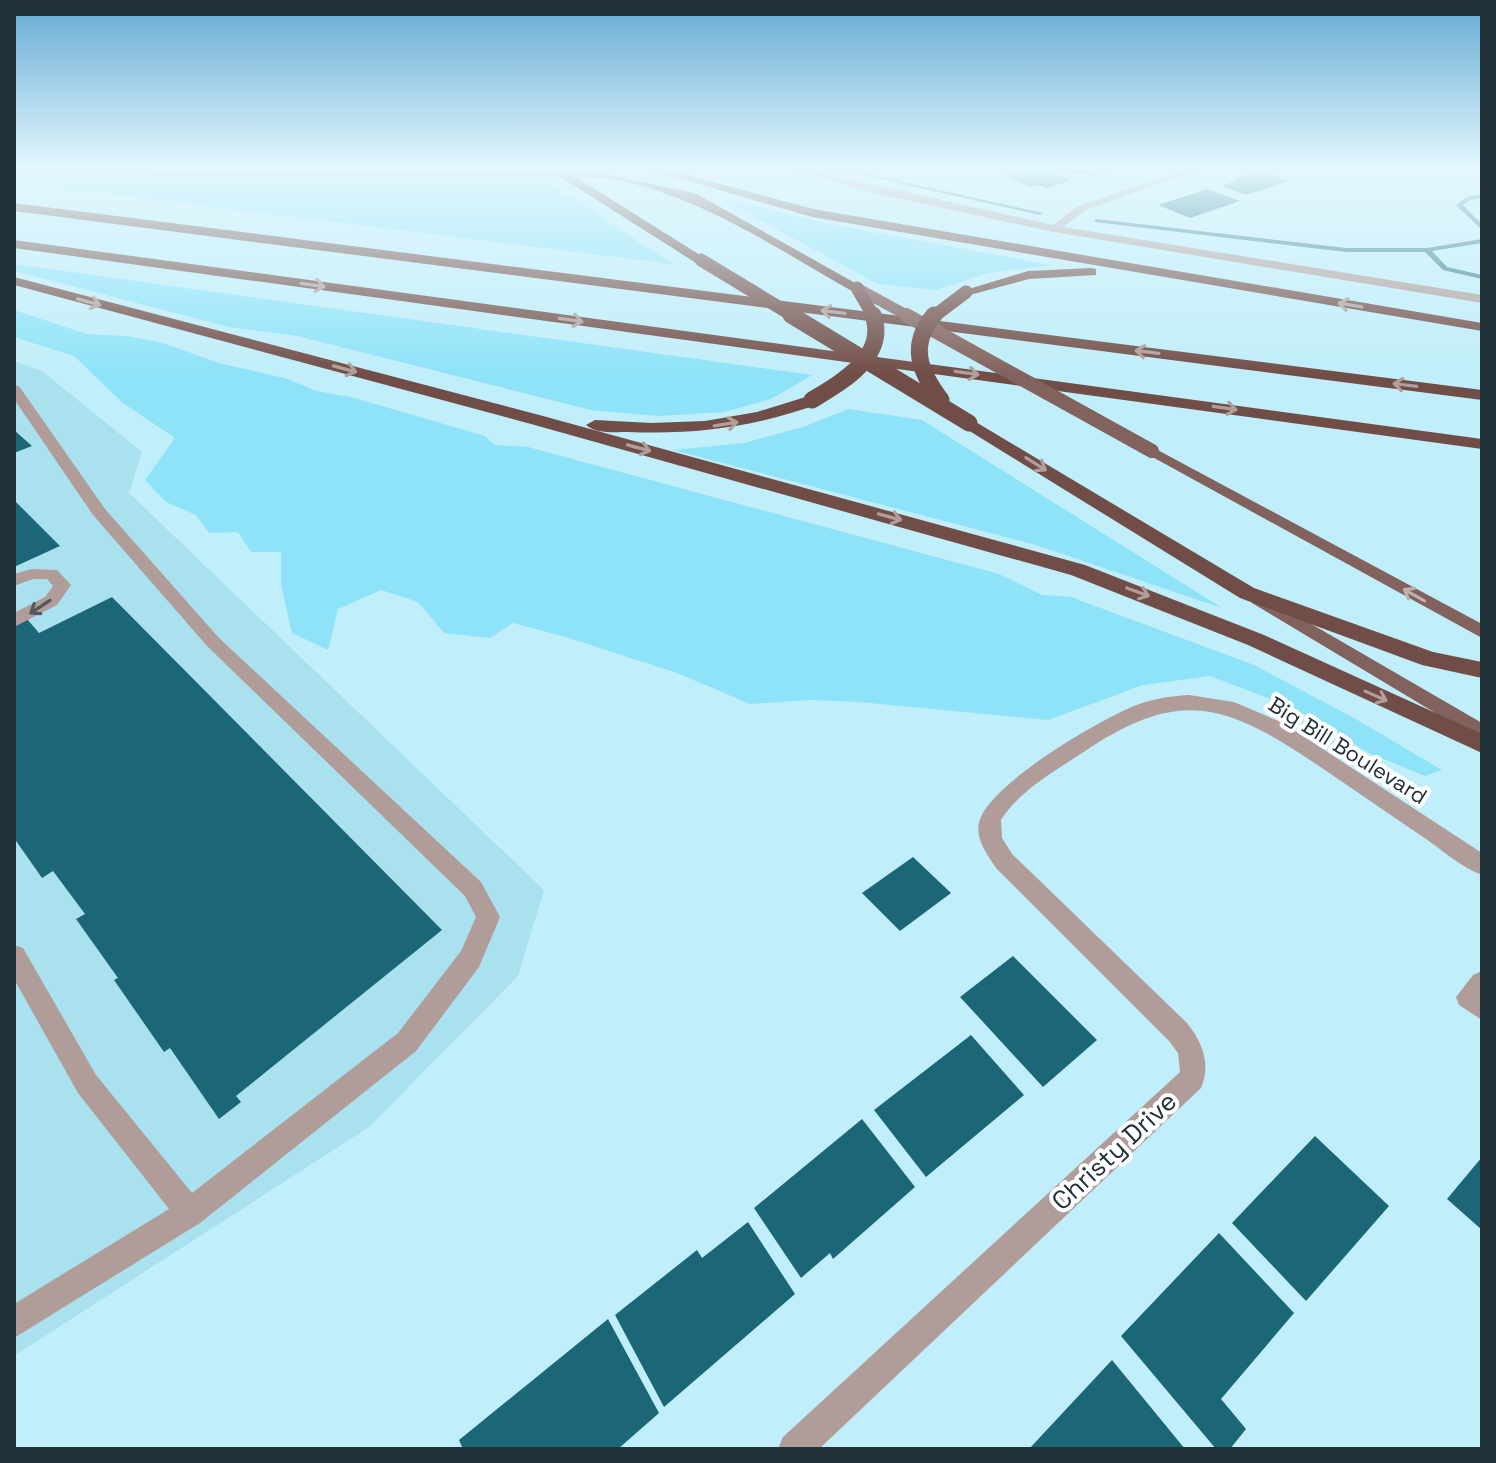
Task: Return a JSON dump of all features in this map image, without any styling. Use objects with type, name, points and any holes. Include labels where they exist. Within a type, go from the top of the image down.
[{"type":"highway","points":[[258,238],[1482,395]]},
{"type":"highway","points":[[666,238],[1247,593],[1430,659],[1482,670]]},
{"type":"highway","points":[[537,420],[618,427],[711,427],[785,411],[812,400],[849,376],[866,360],[877,337],[876,311],[857,288],[769,238]]},
{"type":"highway","points":[[959,238],[1482,327]]},
{"type":"highway","points":[[14,244],[1482,444]]},
{"type":"highway","points":[[961,418],[927,384],[919,367],[919,337],[925,324],[939,308],[966,292],[1005,280],[1062,272],[1197,279]]},
{"type":"highway","points":[[14,281],[537,420],[1078,570],[1256,640],[1482,744]]},
{"type":"main road","points":[[857,288],[1482,632]]},
{"type":"main road","points":[[1247,593],[1482,733]]},
{"type":"street","points":[[1111,238],[1482,299]]},
{"type":"street","points":[[14,389],[99,512],[213,642],[473,889],[488,917],[470,959],[407,1042],[190,1213],[14,1322]]},
{"type":"street","points":[[14,580],[32,574],[51,574],[62,585],[51,601],[14,621]]},
{"type":"street","name":"Big Bill Boulevard","points":[[988,832],[989,816],[998,804],[1094,736],[1160,705],[1209,703],[1263,721],[1482,865]]},
{"type":"street","name":"Christy Drive","points":[[795,1449],[1192,1079],[1194,1062],[1188,1043],[1004,861],[988,832]]},
{"type":"street","points":[[14,956],[87,1084],[190,1213]]},
{"type":"street","points":[[1482,983],[1468,997],[1482,1008]]},
{"type":"shaded area","points":[[466,238],[633,238],[672,264]]},
{"type":"shaded area","points":[[794,238],[907,238],[1051,265],[988,273],[936,290],[878,284]]},
{"type":"shaded area","points":[[14,264],[812,375],[771,399],[724,412],[659,416],[591,410],[297,336],[229,327],[14,271]]},
{"type":"shaded area","points":[[14,310],[87,334],[127,336],[163,343],[219,363],[288,379],[316,391],[351,397],[485,436],[495,445],[528,447],[999,574],[1042,595],[1071,597],[1254,665],[1354,718],[1442,770],[1425,776],[1369,753],[1292,707],[1210,676],[1143,685],[1048,720],[860,702],[809,700],[750,704],[677,673],[513,623],[490,638],[444,633],[418,602],[381,590],[338,609],[328,650],[292,633],[281,585],[281,552],[251,552],[238,532],[209,533],[196,515],[166,502],[145,480],[175,438],[123,403],[74,356],[14,337]]},
{"type":"shaded area","points":[[14,361],[42,371],[142,452],[129,493],[544,890],[518,976],[369,1127],[14,1356]]},
{"type":"shaded area","points":[[849,409],[922,420],[1222,608],[1036,545],[673,450],[744,443],[803,427]]},
{"type":"building","points":[[14,430],[32,446],[14,453]]},
{"type":"building","points":[[14,500],[60,546],[14,567]]},
{"type":"building","points":[[112,597],[442,930],[236,1096],[241,1102],[219,1119],[170,1048],[164,1052],[114,980],[118,978],[76,919],[85,914],[53,871],[42,878],[14,838],[14,626],[27,619],[39,633]]},
{"type":"building","points":[[913,857],[951,893],[900,931],[862,893]]},
{"type":"building","points":[[1013,956],[1097,1040],[1043,1087],[960,997]]},
{"type":"building","points":[[971,1035],[1024,1095],[926,1177],[874,1110]]},
{"type":"building","points":[[862,1119],[915,1187],[833,1259],[830,1253],[801,1278],[754,1208]]},
{"type":"building","points":[[1315,1136],[1389,1206],[1306,1301],[1232,1223]]},
{"type":"building","points":[[1482,1157],[1482,1230],[1447,1199]]},
{"type":"building","points":[[748,1222],[795,1294],[664,1407],[615,1315],[697,1250],[702,1258]]},
{"type":"building","points":[[1219,1233],[1294,1313],[1221,1399],[1246,1429],[1230,1449],[1216,1449],[1121,1336]]},
{"type":"building","points":[[608,1319],[659,1413],[618,1449],[463,1449],[459,1440]]},
{"type":"building","points":[[1112,1360],[1185,1449],[1029,1449]]},
{"type":"waterway","points":[[1245,238],[1346,250],[1427,250]]},
{"type":"waterway","points":[[1427,250],[1482,241]]},
{"type":"waterway","points":[[1427,250],[1445,269],[1482,277]]}]
